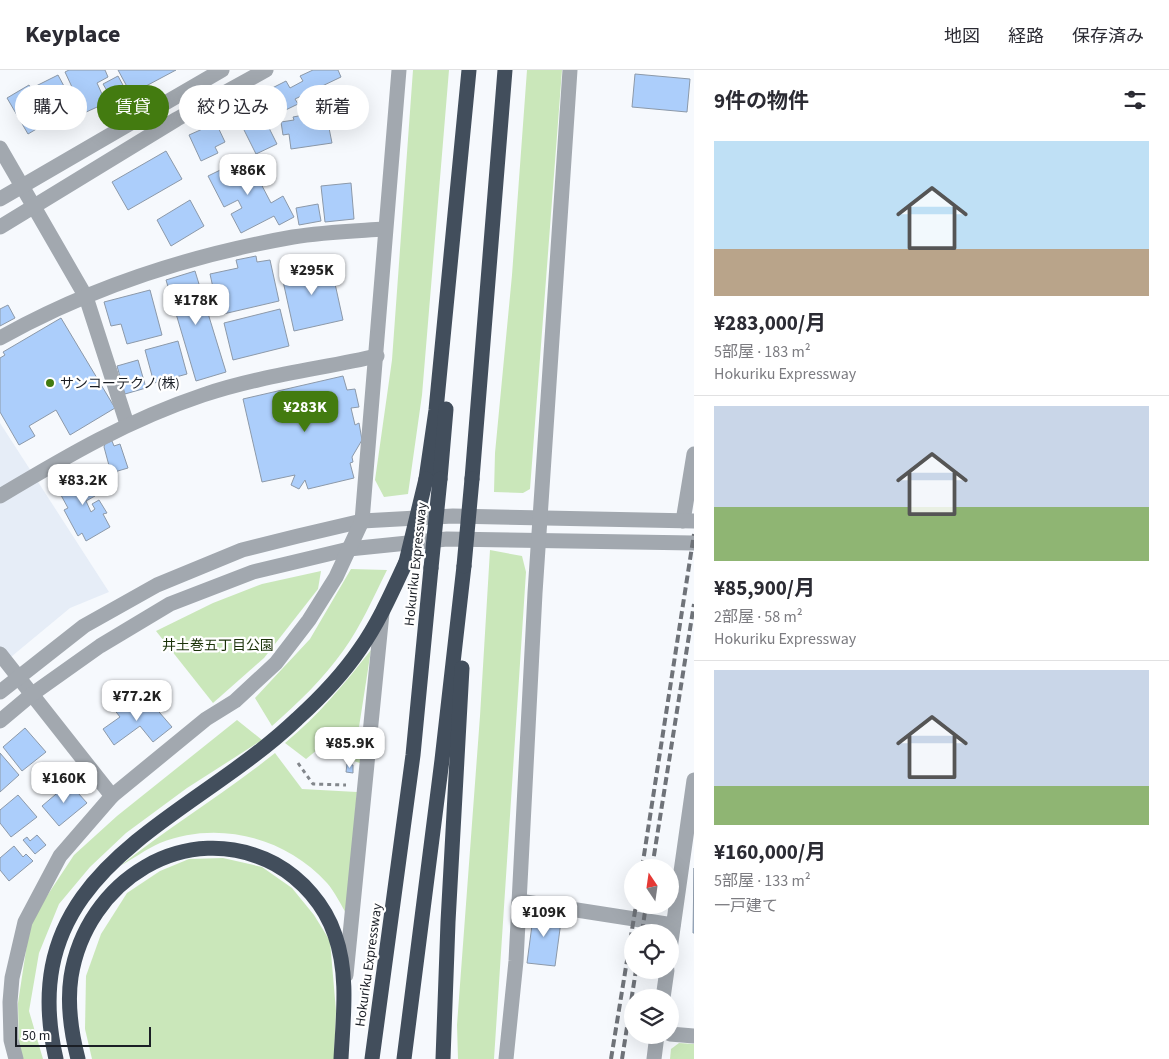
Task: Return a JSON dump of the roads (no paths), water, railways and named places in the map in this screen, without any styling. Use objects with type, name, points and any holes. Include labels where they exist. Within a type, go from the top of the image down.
[{"type":"highway","points":[[56,1059],[51,1038],[49,1006],[51,973],[62,934],[72,912],[91,885],[114,860],[142,836],[259,753],[298,719],[359,650],[382,613],[406,562],[433,479],[436,410],[469,70]]},
{"type":"highway","name":"Hokuriku Expressway","points":[[372,1059],[413,754],[431,568],[433,479],[474,70]]},
{"type":"highway","points":[[443,1057],[455,783],[472,479],[505,70]]},
{"type":"highway","points":[[404,1059],[467,566]]},
{"type":"highway","points":[[78,1059],[71,1031],[71,976],[78,949],[103,903],[121,883],[141,868],[184,850],[209,848],[236,850],[262,857],[286,870],[307,888],[324,910],[335,935],[342,962],[344,994],[341,1059]]},
{"type":"street","points":[[0,199],[222,70]]},
{"type":"street","points":[[0,226],[177,119],[266,70]]},
{"type":"street","points":[[16,1059],[11,1040],[10,1002],[12,978],[25,922],[60,856],[112,796],[206,720],[235,701],[276,663],[309,620],[336,576],[362,521],[377,356],[384,229],[399,70]]},
{"type":"street","points":[[506,1059],[518,901],[570,70]]},
{"type":"street","points":[[0,148],[86,297],[127,424]]},
{"type":"street","points":[[0,338],[110,286],[188,259],[295,237],[384,229]]},
{"type":"street","points":[[0,496],[127,424],[204,394],[320,366],[377,356]]},
{"type":"street","points":[[0,692],[84,626],[157,584],[242,550],[362,521],[453,516],[689,521],[694,454]]},
{"type":"street","points":[[0,721],[31,695],[100,646],[170,604],[253,572],[349,549],[447,538],[539,542],[694,543]]},
{"type":"street","points":[[344,994],[382,613]]},
{"type":"street","points":[[0,654],[112,796]]},
{"type":"street","points":[[674,924],[689,850],[694,780]]},
{"type":"street","points":[[518,901],[662,924]]},
{"type":"street","points":[[679,1035],[694,1036]]},
{"type":"street","points":[[654,1059],[656,1044]]},
{"type":"railway","points":[[643,859],[694,534]]},
{"type":"railway","points":[[653,859],[694,604]]},
{"type":"railway","points":[[611,1059],[635,914]]},
{"type":"railway","points":[[643,924],[645,914]]},
{"type":"railway","points":[[622,1059],[635,979]]},
{"type":"place","name":"サンコーテクノ(株)","points":[[50,383]]},
{"type":"park label","name":"井土巻五丁目公園","points":[[218,645]]}]
